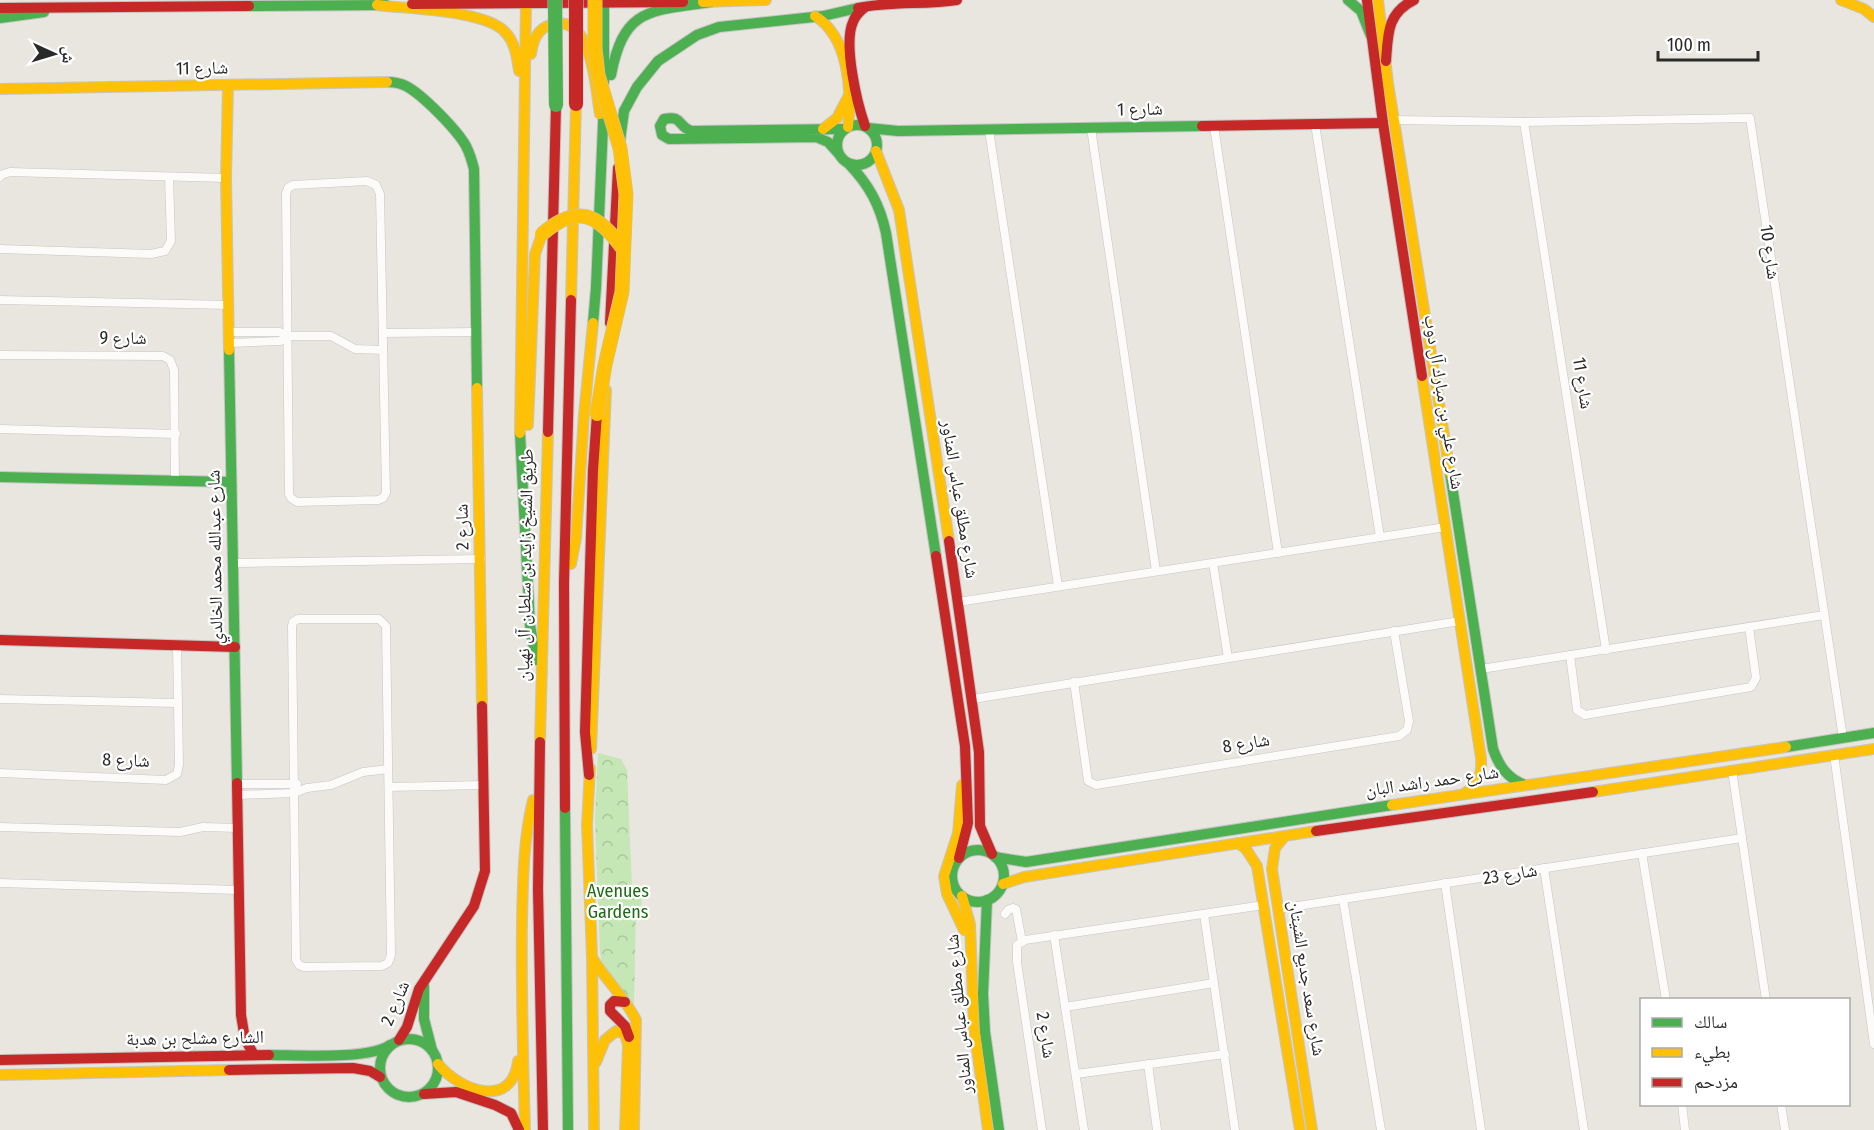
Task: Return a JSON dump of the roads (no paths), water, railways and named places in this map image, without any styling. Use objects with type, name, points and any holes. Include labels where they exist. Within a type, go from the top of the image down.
[{"type":"main road","name":"طريق الشيخ زايد بن سلطان آل نهيان","points":[[543,1130],[538,781],[556,105],[555,0]]},
{"type":"main road","points":[[568,1130],[564,873],[566,723],[564,583],[576,104],[576,0]]},
{"type":"main road","points":[[564,583],[576,538],[584,415],[596,288],[604,134],[601,0]]},
{"type":"main road","points":[[589,775],[585,732],[593,470],[597,414],[605,365],[620,304],[627,194],[620,148],[598,75],[595,48],[601,0]]},
{"type":"main road","points":[[0,8],[766,0]]},
{"type":"main road","points":[[594,1130],[592,957],[587,825],[595,696],[603,455],[622,117],[637,87],[658,61],[697,35],[726,26],[815,16],[867,6],[957,0]]},
{"type":"main road","points":[[1348,0],[1361,11],[1371,36]]},
{"type":"main road","name":"شارع علي بن مبارك آل دوب","points":[[1367,0],[1371,36],[1388,122],[1480,669],[1486,750],[1479,781],[1469,791],[1456,797]]},
{"type":"main road","name":"شارع علي بن مبارك آل دوب","points":[[1378,0],[1386,61],[1388,122]]},
{"type":"main road","points":[[1386,61],[1391,21],[1401,7],[1414,0]]},
{"type":"main road","points":[[1841,0],[1864,9],[1874,17]]},
{"type":"main road","points":[[526,1],[519,410],[530,625],[540,676]]},
{"type":"main road","points":[[604,134],[615,50],[626,28],[633,21],[652,12],[711,2]]},
{"type":"main road","points":[[378,5],[483,17],[505,32],[514,47],[519,68],[524,196]]},
{"type":"main road","points":[[867,6],[854,19],[849,37],[861,113],[867,127],[875,136],[877,149]]},
{"type":"main road","points":[[0,18],[73,8]]},
{"type":"main road","points":[[815,16],[831,28],[840,45],[849,94],[850,111],[847,128],[838,137],[838,153]]},
{"type":"main road","points":[[526,87],[531,49],[536,35],[551,24],[563,23],[574,27],[582,35],[586,46],[604,134]]},
{"type":"main road","name":"شارع 11","points":[[0,89],[383,81],[404,84]]},
{"type":"main road","name":"شارع 2","points":[[394,1043],[409,1026],[415,997],[425,980],[467,921],[478,897],[485,872],[473,158],[460,136],[404,84]]},
{"type":"main road","name":"شارع عبدالله محمد الخالدي","points":[[228,86],[226,178],[242,1028],[246,1044],[254,1055]]},
{"type":"main road","points":[[822,129],[837,118],[849,94]]},
{"type":"main road","points":[[867,127],[854,125],[847,128],[822,129],[691,131],[685,129],[680,120],[673,117],[664,119],[660,126],[662,135],[669,139],[816,137],[828,142],[849,164],[854,165],[865,164],[874,157],[877,149],[888,137],[898,131]]},
{"type":"main road","name":"شارع 1","points":[[867,127],[898,131],[1388,122]]},
{"type":"main road","name":"شارع مطلق عباس المناور","points":[[877,149],[895,194],[898,210],[973,699],[979,752],[980,826],[993,855]]},
{"type":"main road","name":"شارع مطلق عباس المناور","points":[[849,164],[869,186],[882,216],[887,243],[965,746],[968,823],[959,858]]},
{"type":"main road","points":[[869,186],[874,174],[886,175]]},
{"type":"main road","points":[[528,556],[529,405],[535,254],[542,234],[558,220],[579,215],[590,217],[608,228],[624,250]]},
{"type":"main road","name":"شارع علي بن مبارك آل دوب","points":[[1421,329],[1460,621],[1486,750],[1506,775],[1515,782],[1528,786]]},
{"type":"main road","points":[[0,477],[231,482]]},
{"type":"main road","points":[[0,640],[235,647]]},
{"type":"main road","name":"شارع حمد راشد البان","points":[[993,855],[1026,862],[1378,806],[1456,797],[1874,733]]},
{"type":"main road","points":[[965,746],[958,832],[944,881],[945,890],[961,919],[967,955],[972,969]]},
{"type":"main road","name":"شارع حمد راشد البان","points":[[1003,884],[1024,877],[1238,843],[1874,749]]},
{"type":"main road","points":[[1613,773],[1611,780],[1615,789]]},
{"type":"main road","points":[[525,1130],[522,1021],[523,869],[530,813],[538,781]]},
{"type":"main road","points":[[1378,806],[1376,816],[1381,821]]},
{"type":"main road","points":[[1359,809],[1364,817],[1359,825]]},
{"type":"main road","name":"شارع سعد جديع الشيتان","points":[[1266,876],[1275,848],[1285,836]]},
{"type":"main road","name":"شارع سعد جديع الشيتان","points":[[1238,843],[1253,857],[1266,876],[1302,1099],[1312,1130]]},
{"type":"main road","points":[[1116,847],[1123,850],[1125,856],[1122,861]]},
{"type":"main road","points":[[975,850],[984,850],[993,855],[1002,866],[1004,874],[1003,884],[994,896],[987,900],[970,900],[962,896],[953,882],[953,874],[959,858],[975,850]]},
{"type":"main road","points":[[1024,877],[1018,868],[1026,862]]},
{"type":"main road","name":"شارع مطلق عباس المناور","points":[[962,896],[970,924],[974,1028],[988,1130]]},
{"type":"main road","name":"شارع مطلق عباس المناور","points":[[987,900],[983,994],[985,1032],[999,1130]]},
{"type":"main road","points":[[592,957],[604,977],[633,1011],[636,1020],[634,1130]]},
{"type":"main road","name":"شارع 2","points":[[425,980],[422,999],[423,1018],[435,1057]]},
{"type":"main road","points":[[625,1002],[614,1001],[610,1005],[610,1011],[627,1030],[625,1130]]},
{"type":"main road","points":[[435,1057],[436,1078],[429,1090],[415,1097],[398,1096],[390,1091],[380,1077],[380,1060],[394,1043],[414,1039],[421,1041],[435,1057],[448,1077],[487,1091],[501,1090],[513,1081],[516,1074],[522,1021]]},
{"type":"main road","name":"شارع عبدالله محمد الخالدي","points":[[228,1055],[238,1045],[242,1028]]},
{"type":"main road","points":[[594,1068],[604,1042],[612,1032],[623,1032],[627,1036],[628,1045]]},
{"type":"main road","name":"الشارع مشلح بن هدبة","points":[[0,1060],[356,1054],[382,1050],[394,1043]]},
{"type":"main road","name":"الشارع مشلح بن هدبة","points":[[0,1075],[336,1068],[371,1071],[380,1077]]},
{"type":"main road","points":[[992,1079],[999,1095],[1007,1130]]},
{"type":"main road","points":[[567,1081],[574,1130]]},
{"type":"main road","points":[[423,1094],[456,1092],[495,1105],[511,1113],[519,1130]]},
{"type":"main road","name":"شارع سعد جديع الشيتان","points":[[1300,1130],[1302,1099]]},
{"type":"street","name":"شارع 10","points":[[1388,122],[1750,118],[1843,738]]},
{"type":"street","name":"شارع 11","points":[[1524,122],[1606,650]]},
{"type":"street","points":[[1315,124],[1380,537]]},
{"type":"street","points":[[1214,126],[1278,553]]},
{"type":"street","points":[[1091,128],[1156,571]]},
{"type":"street","points":[[988,130],[1058,586]]},
{"type":"street","points":[[0,177],[10,172],[226,178]]},
{"type":"street","points":[[0,249],[151,254],[165,251],[171,242],[169,177]]},
{"type":"street","points":[[367,181],[376,185],[380,194],[383,333],[385,495],[378,500],[297,502],[293,500],[289,494],[287,191],[293,185],[367,181]]},
{"type":"street","points":[[0,300],[230,305]]},
{"type":"street","points":[[383,333],[477,332]]},
{"type":"street","points":[[230,338],[280,341],[288,336],[331,336],[358,350],[383,350]]},
{"type":"street","name":"شارع 9","points":[[0,354],[163,356],[170,360],[174,370],[175,481]]},
{"type":"street","points":[[0,429],[176,434]]},
{"type":"street","points":[[958,602],[1446,527]]},
{"type":"street","points":[[234,563],[481,559]]},
{"type":"street","points":[[1213,563],[1228,658]]},
{"type":"street","points":[[1480,669],[1824,615]]},
{"type":"street","points":[[298,619],[382,620],[385,624],[389,788],[391,955],[388,963],[379,966],[304,967],[297,962],[294,783],[293,622],[298,619]]},
{"type":"street","points":[[973,699],[1460,621]]},
{"type":"street","points":[[1570,655],[1577,710],[1585,715],[1751,687],[1756,678],[1749,627]]},
{"type":"street","name":"شارع 8","points":[[1074,682],[1088,781],[1096,785],[1399,736],[1407,730],[1409,721],[1394,631]]},
{"type":"street","name":"شارع 8","points":[[0,773],[166,780],[173,777],[177,774],[179,765],[177,645]]},
{"type":"street","points":[[0,699],[177,703]]},
{"type":"street","points":[[1834,755],[1874,1044]]},
{"type":"street","points":[[238,789],[294,793],[331,784],[363,772],[388,769]]},
{"type":"street","points":[[1732,770],[1766,998]]},
{"type":"street","points":[[238,789],[294,783],[307,788]]},
{"type":"street","points":[[389,788],[484,785]]},
{"type":"street","points":[[0,827],[180,832],[203,827],[238,828]]},
{"type":"street","name":"شارع 23","points":[[1019,943],[1054,935],[1204,914],[1343,899],[1742,838]]},
{"type":"street","points":[[1642,854],[1666,998]]},
{"type":"street","points":[[1544,868],[1584,1130]]},
{"type":"street","points":[[0,883],[239,890]]},
{"type":"street","points":[[1445,884],[1481,1130]]},
{"type":"street","points":[[1343,899],[1381,1130]]},
{"type":"street","name":"شارع 2","points":[[1005,914],[1008,910],[1016,909],[1019,943],[1017,962],[1042,1130]]},
{"type":"street","points":[[1204,914],[1236,1130]]},
{"type":"street","points":[[1054,935],[1084,1130]]},
{"type":"street","points":[[1065,1006],[1214,983]]},
{"type":"street","points":[[1076,1074],[1225,1054]]},
{"type":"street","points":[[1148,1064],[1157,1130]]},
{"type":"street","points":[[1682,1106],[1685,1130]]},
{"type":"street","points":[[1781,1106],[1785,1130]]},
{"type":"park label","name":"Avenues Gardens","points":[[618,901]]}]
